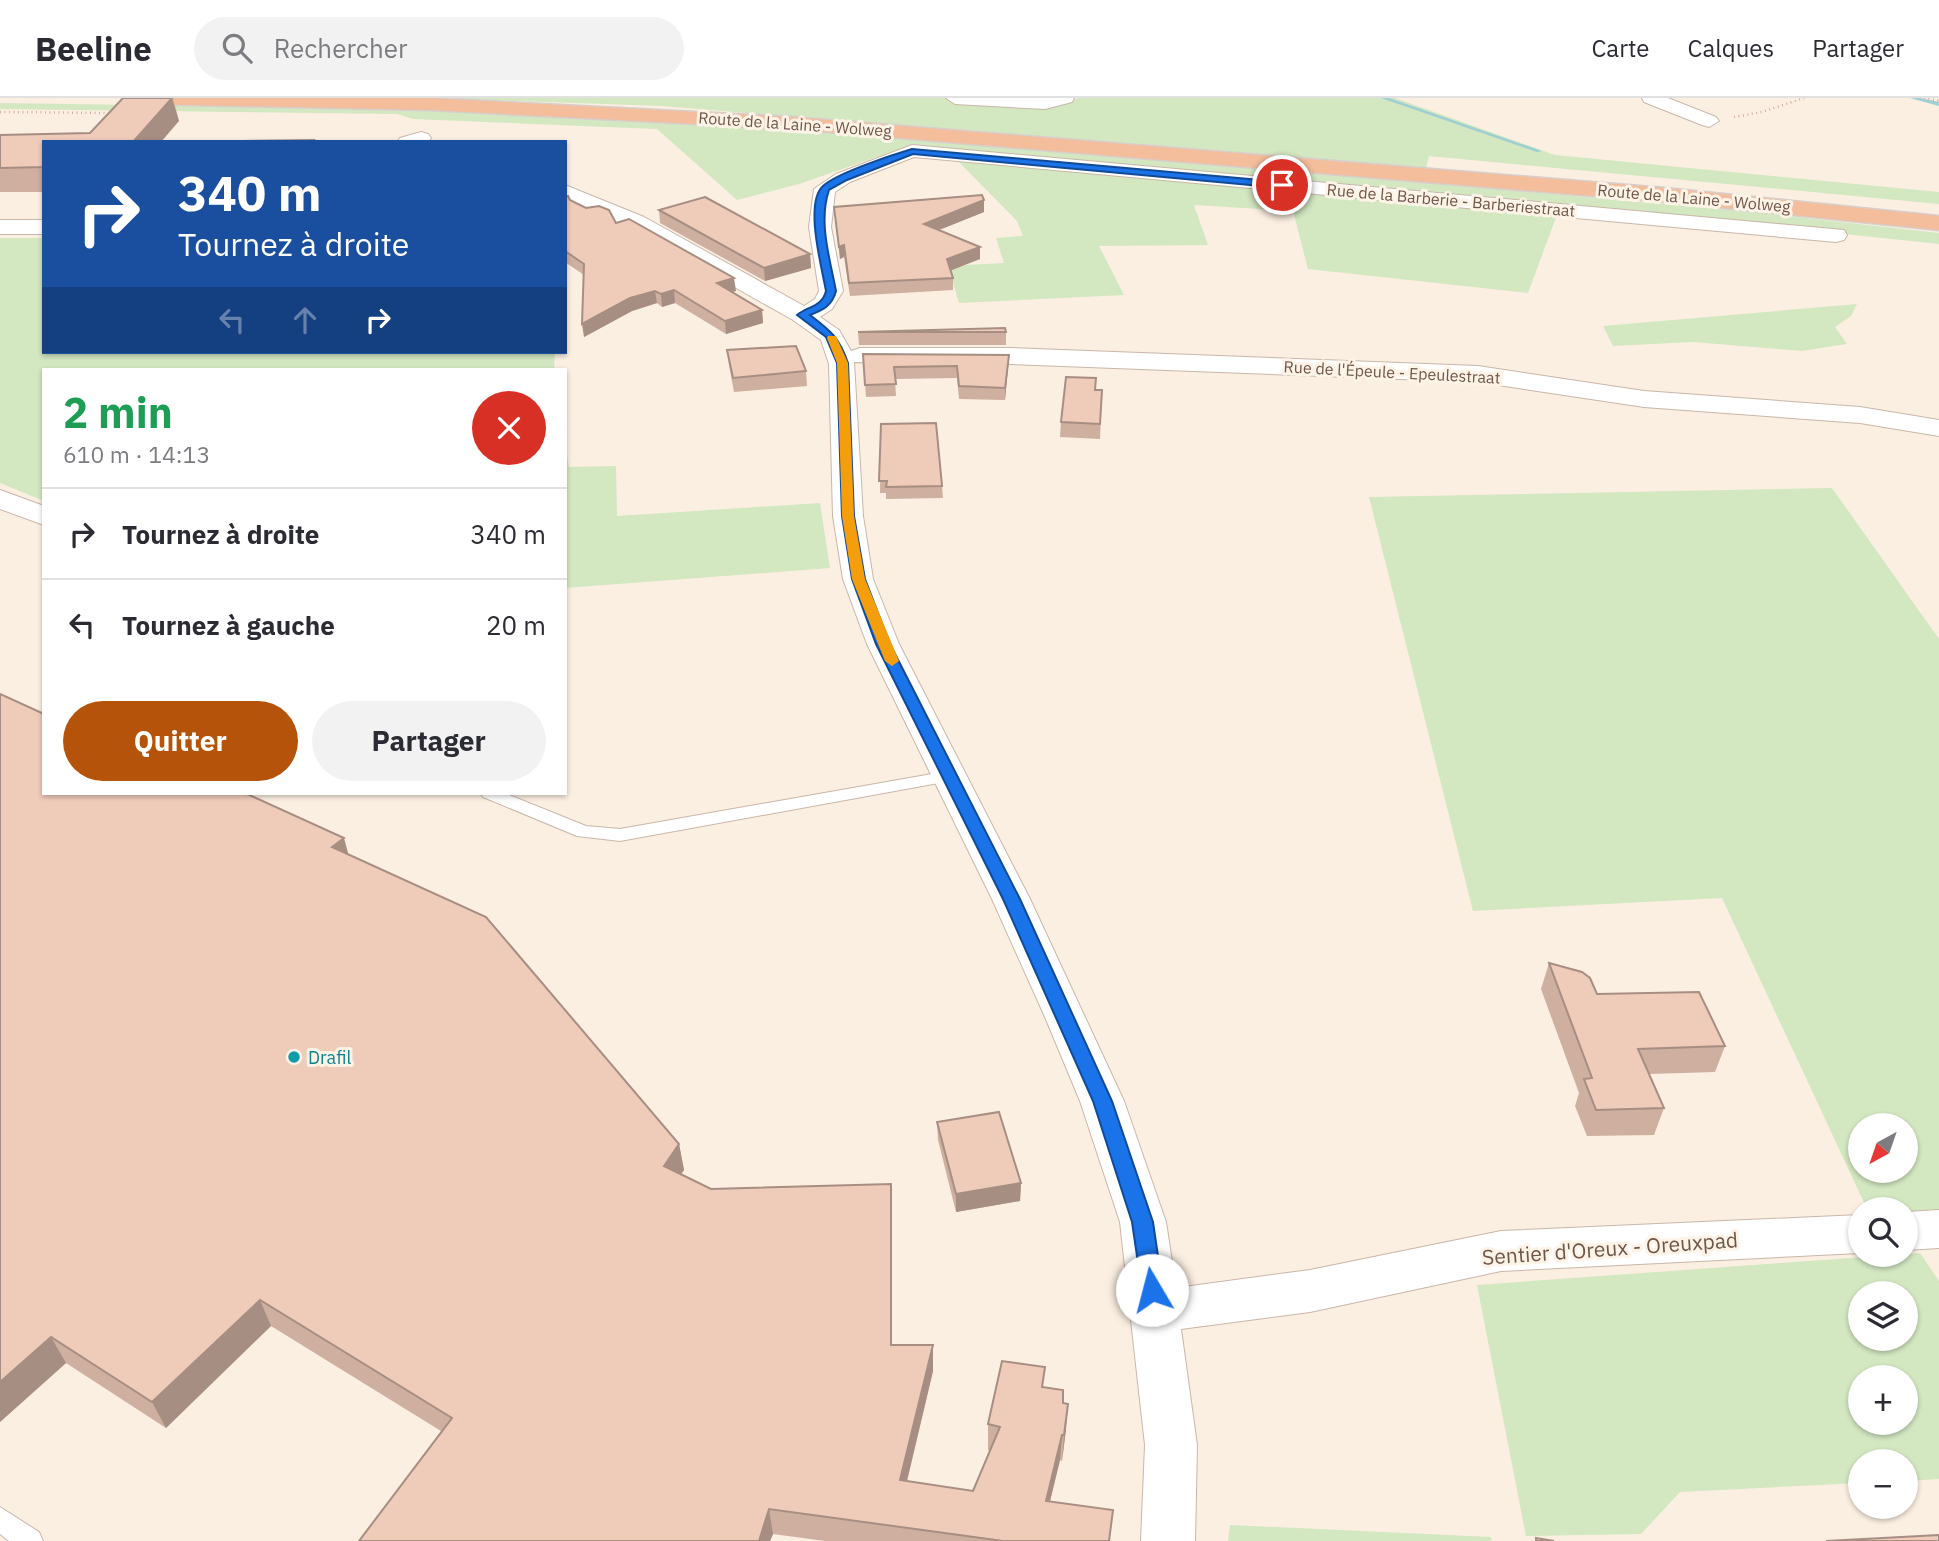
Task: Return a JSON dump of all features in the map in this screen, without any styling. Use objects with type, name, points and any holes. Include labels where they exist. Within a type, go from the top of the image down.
[{"type":"highway","name":"Route de la Laine - Wolweg","points":[[141,98],[429,104],[792,123],[1665,195],[1939,223]]},
{"type":"highway","name":"Route de la Laine - Wolweg","points":[[1448,177],[1769,191],[1939,208]]},
{"type":"street","points":[[955,98],[1045,103],[1065,98]]},
{"type":"street","points":[[1651,98],[1709,121]]},
{"type":"street","name":"Rue de la Barberie - Barberiestraat","points":[[802,315],[822,306],[829,300],[831,291],[819,226],[820,204],[825,188],[843,178],[912,151],[1836,235]]},
{"type":"street","points":[[567,192],[636,222],[802,315],[830,335],[841,357],[848,516],[858,579],[883,644],[1011,899],[1102,1101],[1143,1222],[1171,1445],[1168,1541]]},
{"type":"street","points":[[0,227],[42,227]]},
{"type":"street","name":"Rue de l'Épeule - Epeulestraat","points":[[841,357],[918,354],[1012,356],[1478,374],[1644,399],[1860,415],[1939,428]]},
{"type":"street","points":[[0,499],[42,515]]},
{"type":"street","points":[[1918,1230],[1939,1229]]},
{"type":"street","name":"Sentier d'Oreux - Oreuxpad","points":[[1155,1312],[1310,1291],[1501,1251],[1848,1235]]},
{"type":"lane","points":[[494,795],[583,832],[620,835],[949,776]]},
{"type":"lane","points":[[0,1519],[30,1541]]},
{"type":"path","points":[[1709,121],[1762,112],[1804,98]]},
{"type":"path","points":[[1924,98],[1939,101]]},
{"type":"green space","points":[[427,98],[1029,98],[1052,106],[1079,98],[1395,98],[1555,155],[1939,192],[1939,204],[1429,156],[1426,169],[662,106]]},
{"type":"green space","points":[[0,103],[414,109],[643,120],[1065,150],[1752,212],[1939,233],[1939,244],[1561,204],[1528,293],[1308,269],[1293,211],[1194,205],[1208,245],[1099,246],[1124,295],[959,303],[948,266],[1004,263],[996,238],[1023,236],[1017,221],[948,151],[903,148],[799,184],[737,200],[657,129],[413,119],[397,114],[0,109]]},
{"type":"green space","points":[[0,238],[42,238],[42,354],[555,354],[554,368],[42,368],[42,500],[0,483]]},
{"type":"green space","points":[[1857,304],[1851,316],[1835,327],[1847,344],[1802,351],[1693,342],[1613,346],[1603,326]]},
{"type":"green space","points":[[567,456],[569,467],[616,466],[617,516],[820,503],[830,568],[567,588]]},
{"type":"green space","points":[[1832,488],[1939,639],[1939,1211],[1918,1212],[1918,1197],[1861,1197],[1855,1183],[1918,1183],[1918,1113],[1848,1113],[1848,1168],[1722,898],[1473,911],[1369,497]]},
{"type":"green space","points":[[1920,1253],[1939,1281],[1939,1479],[1918,1480],[1918,1449],[1848,1449],[1848,1484],[1680,1492],[1641,1534],[1526,1536],[1477,1285],[1848,1258],[1848,1267],[1918,1267]]},
{"type":"green space","points":[[1230,1525],[1491,1537],[1492,1541],[1228,1541]]},
{"type":"building","points":[[123,98],[172,98],[135,140],[42,140],[42,167],[0,168],[0,135],[90,133]]},
{"type":"building","points":[[982,195],[984,200],[924,224],[980,247],[947,259],[953,278],[849,283],[844,245],[839,247],[834,207]]},
{"type":"building","points":[[567,196],[586,208],[599,206],[609,210],[616,223],[629,219],[734,278],[717,283],[762,310],[725,321],[674,290],[661,294],[655,291],[630,298],[582,324],[584,264],[567,252]]},
{"type":"building","points":[[705,197],[810,254],[764,268],[659,210]]},
{"type":"building","points":[[1005,328],[1006,332],[858,332]]},
{"type":"building","points":[[796,346],[806,371],[733,378],[727,350]]},
{"type":"building","points":[[863,354],[1009,355],[1005,388],[959,386],[957,366],[894,367],[896,384],[865,385]]},
{"type":"building","points":[[1066,377],[1096,378],[1095,390],[1102,390],[1100,424],[1061,422]]},
{"type":"building","points":[[936,423],[942,486],[886,487],[887,481],[879,481],[881,424]]},
{"type":"building","name":"Drafil","points":[[0,694],[42,713],[42,795],[249,795],[344,838],[332,847],[486,917],[679,1144],[664,1166],[711,1189],[891,1184],[891,1345],[933,1345],[900,1480],[973,1491],[1000,1427],[988,1424],[1002,1361],[1045,1367],[1042,1387],[1063,1390],[1063,1403],[1068,1404],[1064,1435],[1046,1501],[1113,1510],[1109,1541],[1003,1541],[769,1509],[759,1541],[359,1541],[452,1418],[260,1300],[152,1402],[51,1337],[0,1382]]},
{"type":"building","points":[[1549,963],[1582,972],[1590,978],[1597,994],[1699,992],[1725,1046],[1638,1049],[1664,1108],[1596,1110],[1584,1079],[1592,1078]]},
{"type":"building","points":[[999,1112],[1021,1183],[956,1194],[937,1122]]},
{"type":"building","points":[[1939,1535],[1939,1541],[1826,1541]]},
{"type":"waterway","points":[[1384,98],[1539,151]]},
{"type":"waterway","points":[[1913,98],[1939,104]]},
{"type":"slow traffic","points":[[832,338],[842,363],[848,516],[858,579],[892,661]]},
{"type":"place","name":"Drafil","points":[[294,1057]]},
{"type":"route","points":[[1152,1290],[1143,1222],[1102,1101],[1011,899],[883,644],[858,579],[848,516],[841,357],[830,335],[802,315],[822,306],[829,300],[831,291],[819,226],[820,204],[825,188],[843,178],[912,151],[1282,185]]}]
